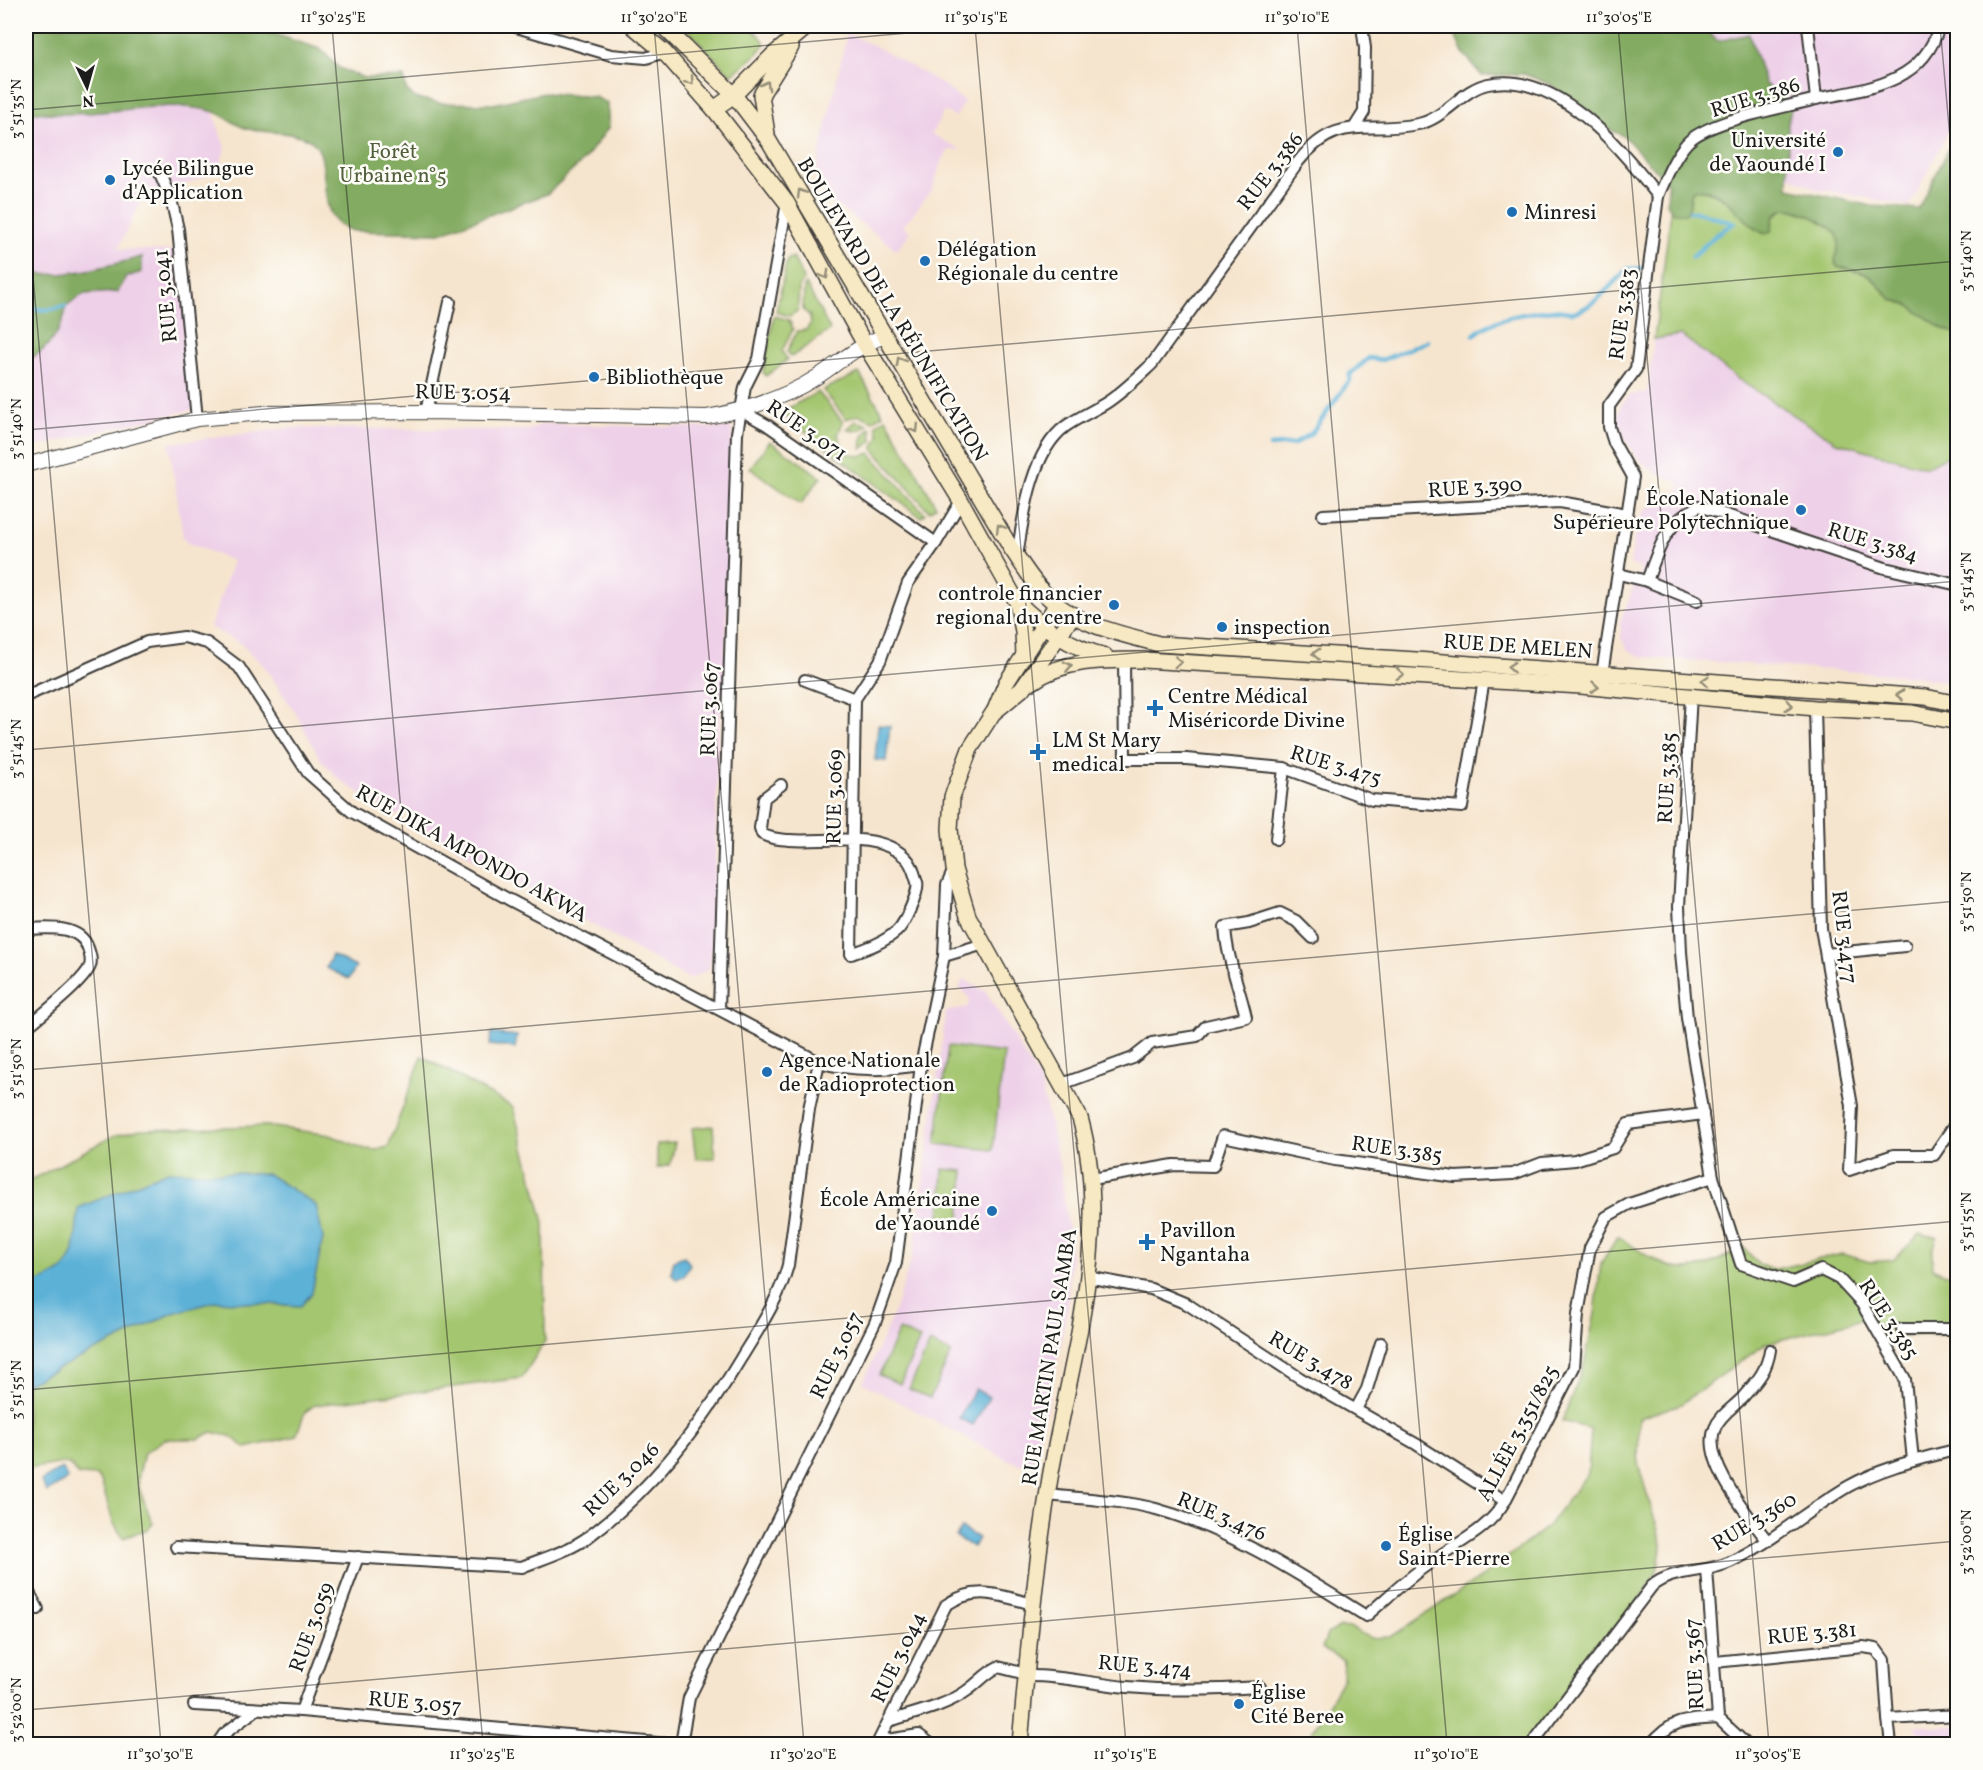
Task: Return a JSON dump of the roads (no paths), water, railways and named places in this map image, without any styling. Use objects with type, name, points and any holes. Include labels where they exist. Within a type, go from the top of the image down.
[{"type":"main road","name":"BOULEVARD DE LA RÉUNIFICATION","points":[[633,26],[664,52],[714,109],[787,203],[864,343],[961,501],[1017,602]]},
{"type":"main road","name":"BOULEVARD DE LA RÉUNIFICATION","points":[[663,26],[698,57],[734,95],[770,141],[1017,557],[1036,584],[1057,604],[1076,616]]},
{"type":"main road","points":[[714,109],[734,95],[772,56],[805,29]]},
{"type":"main road","points":[[770,141],[762,114],[761,95],[805,29]]},
{"type":"main road","points":[[1017,602],[1042,626],[1077,648],[1122,660]]},
{"type":"main road","points":[[1017,602],[1023,631],[1024,656]]},
{"type":"main road","points":[[993,713],[1006,682],[1057,604]]},
{"type":"main road","name":"RUE DE MELEN","points":[[1076,616],[1119,634],[1159,644],[1925,697],[1958,704]]},
{"type":"main road","name":"RUE MARTIN PAUL SAMBA","points":[[1020,1744],[1033,1604],[1047,1495],[1087,1277],[1093,1225],[1092,1179],[1089,1150],[1080,1118],[968,916],[954,868],[950,829],[952,797],[970,749],[993,713],[1022,689],[1076,616]]},
{"type":"main road","points":[[1022,689],[1047,672],[1066,665],[1122,660]]},
{"type":"main road","name":"RUE DE MELEN","points":[[1122,660],[1484,680],[1815,708],[1912,713],[1958,722]]},
{"type":"street","points":[[513,26],[611,55],[646,58],[664,52]]},
{"type":"street","points":[[1354,128],[1364,112],[1365,48],[1362,26]]},
{"type":"street","name":"RUE 3.386","points":[[1017,557],[1027,499],[1050,442],[1065,427],[1124,390],[1152,364],[1313,143],[1329,133],[1354,128],[1418,124],[1433,119],[1486,84],[1518,82],[1565,101],[1610,140],[1658,196],[1670,168],[1688,141],[1728,120],[1816,99],[1808,26]]},
{"type":"street","points":[[1816,99],[1900,79],[1924,55],[1939,26]]},
{"type":"street","name":"RUE 3.041","points":[[159,171],[171,199],[178,229],[197,419]]},
{"type":"street","name":"RUE 3.383","points":[[1602,674],[1633,477],[1614,443],[1609,427],[1610,406],[1636,369],[1658,196]]},
{"type":"street","name":"RUE 3.071","points":[[787,203],[759,358],[745,387],[742,411],[767,425],[936,543]]},
{"type":"street","points":[[426,412],[450,303]]},
{"type":"street","name":"RUE 3.054","points":[[26,465],[197,419],[310,411],[707,417],[742,411],[772,400],[808,382],[864,343],[885,336]]},
{"type":"street","name":"RUE 3.067","points":[[719,1009],[737,434],[742,411]]},
{"type":"street","points":[[805,680],[855,699],[880,661],[908,583],[936,543],[961,501]]},
{"type":"street","name":"RUE 3.390","points":[[1323,515],[1560,502],[1628,514]]},
{"type":"street","name":"RUE 3.384","points":[[1647,581],[1662,541],[1680,515],[1699,506],[1886,568],[1958,585]]},
{"type":"street","points":[[1619,574],[1647,581],[1697,601]]},
{"type":"street","name":"RUE DIKA MPONDO AKWA","points":[[26,696],[147,642],[184,638],[207,643],[239,667],[308,772],[352,812],[508,899],[819,1062],[844,1068],[884,1070],[921,1065]]},
{"type":"street","name":"RUE 3.475","points":[[1122,660],[1125,759],[1186,759],[1284,768],[1372,800],[1462,807],[1484,680]]},
{"type":"street","name":"RUE 3.385","points":[[1691,696],[1679,906],[1687,1018],[1713,1177],[1741,1264],[1793,1282],[1821,1270],[1839,1279],[1862,1304],[1905,1379],[1913,1461]]},
{"type":"street","name":"RUE 3.069","points":[[853,841],[876,842],[905,857],[912,866],[918,886],[903,926],[881,943],[851,954],[855,699]]},
{"type":"street","name":"RUE 3.477","points":[[1815,708],[1821,928],[1852,1106],[1849,1170],[1894,1155],[1934,1155],[1958,1120]]},
{"type":"street","points":[[1276,839],[1284,768]]},
{"type":"street","points":[[781,785],[764,798],[760,828],[762,834],[769,838],[795,840],[853,841]]},
{"type":"street","name":"RUE 3.057","points":[[681,1744],[688,1698],[874,1323],[892,1280],[921,1065],[944,956],[947,885],[954,868]]},
{"type":"street","points":[[1062,1084],[1133,1058],[1152,1042],[1197,1036],[1206,1026],[1246,1017],[1239,984],[1227,953],[1225,927],[1249,923],[1280,913],[1296,921],[1313,938]]},
{"type":"street","points":[[26,929],[59,929],[76,933],[86,943],[91,956],[90,967],[60,999],[26,1028]]},
{"type":"street","points":[[944,956],[984,944]]},
{"type":"street","points":[[1826,954],[1905,946]]},
{"type":"street","name":"RUE 3.046","points":[[176,1547],[522,1567],[587,1538],[638,1495],[709,1410],[782,1288],[788,1264],[809,1109],[819,1062]]},
{"type":"street","name":"RUE 3.385","points":[[1092,1179],[1174,1165],[1213,1166],[1222,1136],[1335,1160],[1455,1177],[1512,1174],[1542,1163],[1575,1160],[1613,1148],[1628,1124],[1703,1114]]},
{"type":"street","name":"ALLÉE 3.351/825","points":[[1366,1616],[1427,1564],[1468,1540],[1496,1515],[1505,1501],[1574,1367],[1578,1314],[1590,1248],[1606,1217],[1629,1204],[1713,1177]]},
{"type":"street","name":"RUE 3.478","points":[[1087,1277],[1151,1288],[1187,1304],[1281,1366],[1445,1461],[1505,1501]]},
{"type":"street","points":[[1902,1329],[1958,1329]]},
{"type":"street","points":[[1356,1409],[1367,1389],[1381,1343]]},
{"type":"street","points":[[1766,1539],[1734,1497],[1724,1477],[1714,1449],[1713,1430],[1719,1420],[1761,1377],[1768,1367],[1770,1350]]},
{"type":"street","name":"RUE 3.360","points":[[1532,1744],[1662,1577],[1707,1570],[1730,1562],[1850,1486],[1889,1468],[1958,1449]]},
{"type":"street","name":"RUE 3.476","points":[[1047,1495],[1154,1509],[1199,1524],[1276,1561],[1366,1616]]},
{"type":"street","name":"RUE 3.059","points":[[301,1711],[358,1557]]},
{"type":"street","name":"RUE 3.367","points":[[1651,1744],[1665,1727],[1692,1720],[1718,1718],[1707,1570]]},
{"type":"street","points":[[26,1587],[38,1609]]},
{"type":"street","name":"RUE 3.044","points":[[878,1743],[946,1605],[959,1596],[982,1592],[1033,1604]]},
{"type":"street","name":"RUE 3.381","points":[[1715,1662],[1863,1647],[1876,1650],[1884,1660],[1888,1719]]},
{"type":"street","name":"RUE 3.474","points":[[889,1721],[950,1700],[968,1690],[981,1676],[998,1666],[1026,1675],[1055,1675],[1123,1687],[1168,1691],[1260,1687]]},
{"type":"street","name":"RUE 3.057","points":[[194,1705],[301,1711],[669,1744]]},
{"type":"street","points":[[217,1744],[224,1734],[257,1709]]},
{"type":"street","points":[[1891,1744],[1888,1719],[1958,1715]]},
{"type":"street","points":[[1718,1718],[1746,1744]]},
{"type":"street","points":[[878,1743],[919,1735],[931,1744]]},
{"type":"water","points":[[878,725],[890,726],[886,761],[875,760]]},
{"type":"water","points":[[332,955],[356,967],[349,979],[326,968]]},
{"type":"water","points":[[491,1033],[517,1036],[515,1048],[490,1045]]},
{"type":"water","points":[[168,1171],[268,1174],[316,1205],[323,1238],[312,1293],[301,1306],[217,1301],[173,1313],[26,1384],[26,1287],[56,1274],[70,1260],[76,1240],[78,1208]]},
{"type":"water","points":[[684,1256],[690,1264],[684,1276],[676,1279],[671,1272],[674,1260]]},
{"type":"water","points":[[975,1389],[989,1397],[973,1425],[959,1418]]},
{"type":"water","points":[[62,1468],[68,1479],[47,1492],[41,1481]]},
{"type":"water","points":[[961,1528],[978,1538],[973,1547],[956,1537]]},
{"type":"waterway","points":[[1690,212],[1698,212],[1734,223],[1718,233],[1692,257]]},
{"type":"waterway","points":[[1474,335],[1491,324],[1523,314],[1554,310],[1578,311],[1598,298],[1628,269],[1649,268]]},
{"type":"waterway","points":[[26,308],[47,310],[65,306]]},
{"type":"waterway","points":[[1270,446],[1294,444],[1311,434],[1350,380],[1350,374],[1369,358],[1382,360],[1428,341]]},
{"type":"place","name":"Université de Yaoundé I","points":[[1838,152]]},
{"type":"place","name":"Lycée Bilingue d'Application","points":[[110,180]]},
{"type":"place","name":"Minresi","points":[[1512,212]]},
{"type":"place","name":"Délégation Régionale du centre","points":[[925,261]]},
{"type":"place","name":"Bibliothèque","points":[[594,377]]},
{"type":"place","name":"École Nationale Supérieure Polytechnique","points":[[1801,510]]},
{"type":"place","name":"controle financier regional du centre","points":[[1114,605]]},
{"type":"place","name":"inspection","points":[[1222,627]]},
{"type":"place","name":"Centre Médical Miséricorde Divine","points":[[1155,708]]},
{"type":"place","name":"LM St Mary medical","points":[[1038,752]]},
{"type":"place","name":"Agence Nationale de Radioprotection","points":[[767,1072]]},
{"type":"place","name":"École Américaine de Yaoundé","points":[[992,1211]]},
{"type":"place","name":"Pavillon Ngantaha","points":[[1147,1242]]},
{"type":"place","name":"Église Saint-Pierre","points":[[1386,1546]]},
{"type":"place","name":"Église Cité Beree","points":[[1239,1704]]},
{"type":"park label","name":"Forêt Urbaine n°5","points":[[393,163]]}]
